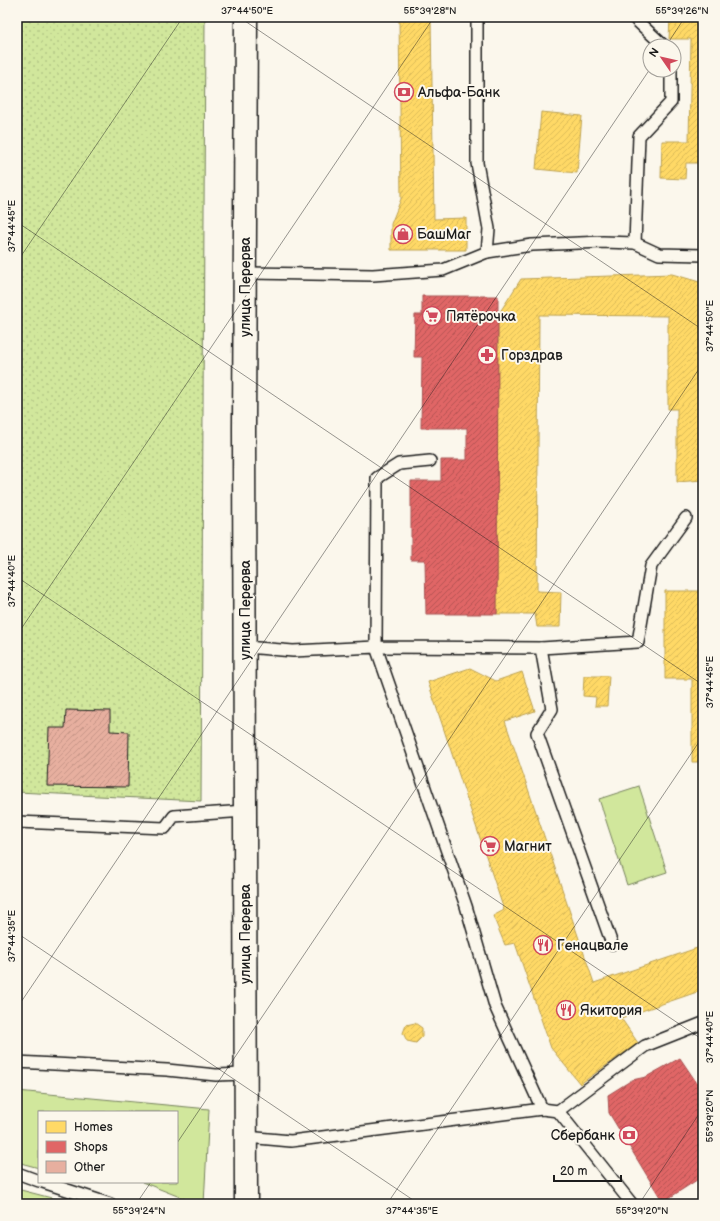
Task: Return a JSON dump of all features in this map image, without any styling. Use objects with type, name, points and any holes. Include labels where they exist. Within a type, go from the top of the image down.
[{"type":"main road","name":"улица Перерва","points":[[246,17],[246,1204]]},
{"type":"lane","points":[[477,17],[477,163],[489,229],[487,252]]},
{"type":"lane","points":[[636,17],[636,20],[655,38]]},
{"type":"lane","points":[[635,243],[639,136],[671,102],[671,78]]},
{"type":"lane","points":[[245,273],[373,275],[443,270],[487,252],[532,245],[604,242],[635,243],[659,254],[703,255]]},
{"type":"lane","points":[[430,461],[399,464],[377,478],[376,647],[466,906],[495,1006],[542,1109]]},
{"type":"lane","points":[[245,648],[293,651],[376,647],[541,648],[638,642],[652,566],[686,518]]},
{"type":"lane","points":[[541,648],[552,709],[537,733],[612,944]]},
{"type":"lane","points":[[17,822],[165,828],[174,816],[245,811]]},
{"type":"lane","points":[[245,1137],[291,1141],[542,1109],[558,1111],[645,1046],[703,1023]]},
{"type":"lane","points":[[17,1062],[167,1070],[216,1075],[246,1074]]},
{"type":"lane","points":[[558,1111],[632,1204]]},
{"type":"lane","points":[[17,1173],[38,1181]]},
{"type":"lane","points":[[46,1183],[110,1204]]},
{"type":"green space","points":[[17,17],[205,17],[201,801],[17,792]]},
{"type":"green space","points":[[639,786],[667,872],[627,885],[599,799]]},
{"type":"green space","points":[[17,1091],[209,1109],[204,1204],[186,1204],[185,1199],[145,1183],[178,1183],[178,1111],[38,1111],[38,1168],[17,1162]]},
{"type":"green space","points":[[17,1189],[63,1201],[62,1204],[17,1204]]},
{"type":"building: Homes","points":[[399,17],[431,17],[434,219],[466,218],[466,250],[391,250],[391,224],[401,199]]},
{"type":"building: Homes","points":[[670,17],[703,17],[703,163],[686,163],[685,179],[661,178],[662,141],[689,141],[691,39],[669,38]]},
{"type":"building: Homes","points":[[541,112],[582,116],[577,173],[536,169]]},
{"type":"building: Homes","points":[[672,274],[703,283],[703,480],[677,482],[677,409],[668,409],[668,316],[539,315],[537,591],[561,592],[560,627],[537,627],[535,614],[497,614],[498,315],[521,279]]},
{"type":"building: Homes","points":[[665,591],[703,591],[703,762],[692,762],[692,679],[665,679]]},
{"type":"building: Homes","points":[[470,668],[496,681],[522,672],[535,711],[505,721],[594,983],[703,946],[703,990],[621,1018],[638,1043],[580,1084],[551,1048],[515,943],[505,945],[493,916],[504,910],[428,682]]},
{"type":"building: Homes","points":[[584,676],[609,676],[607,706],[595,706],[596,697],[583,696]]},
{"type":"building: Homes","points":[[415,1023],[422,1028],[422,1037],[416,1043],[407,1041],[403,1033],[406,1025]]},
{"type":"building: Shops","points":[[422,296],[498,296],[497,614],[426,614],[425,560],[411,560],[411,481],[441,481],[441,460],[467,460],[467,428],[421,428],[422,357],[414,357],[415,315],[422,315]]},
{"type":"building: Shops","points":[[680,1058],[703,1092],[703,1176],[663,1202],[609,1113],[608,1095],[632,1080],[646,1077]]},
{"type":"building: Other","points":[[66,710],[110,711],[110,731],[129,732],[128,787],[47,786],[49,728],[65,728]]},
{"type":"place","name":"Альфа-Банк","points":[[404,92]]},
{"type":"place","name":"БашМаг","points":[[403,234]]},
{"type":"place","name":"Пятёрочка","points":[[432,316]]},
{"type":"place","name":"Горздрав","points":[[487,355]]},
{"type":"place","name":"Магнит","points":[[490,846]]},
{"type":"place","name":"Генацвале","points":[[543,945]]},
{"type":"place","name":"Якитория","points":[[566,1010]]},
{"type":"place","name":"Сбербанк","points":[[629,1135]]}]
